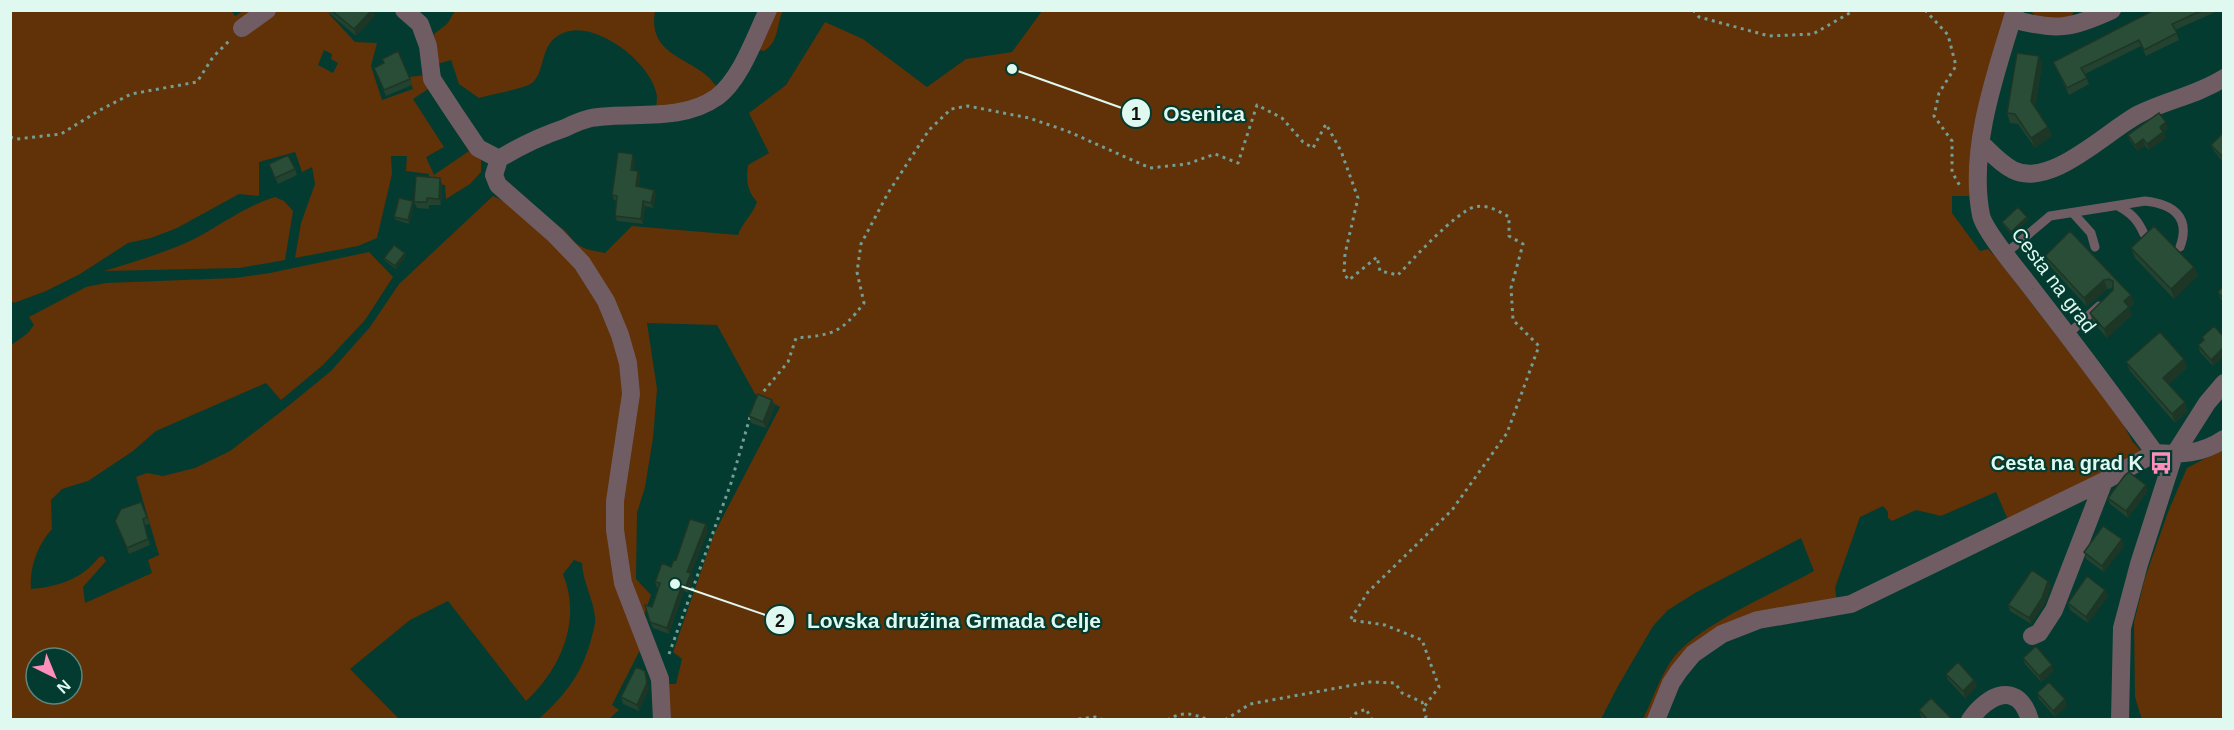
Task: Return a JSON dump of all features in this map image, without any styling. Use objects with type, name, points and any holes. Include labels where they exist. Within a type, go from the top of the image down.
[{"type":"street","points":[[242,28],[267,10]]},
{"type":"street","points":[[404,10],[420,24],[428,46],[432,79],[478,148],[499,159]]},
{"type":"street","points":[[662,720],[660,679],[623,583],[615,530],[615,501],[631,394],[628,363],[620,335],[606,302],[582,263],[554,234],[498,185],[494,175],[499,159],[525,144],[590,118],[654,115],[701,106],[718,96],[737,75],[768,10]]},
{"type":"street","points":[[2013,15],[2034,25],[2069,27],[2112,10]]},
{"type":"street","name":"Cesta na grad","points":[[2013,15],[1986,108],[1977,186],[1982,218],[2005,254],[2155,453]]},
{"type":"street","points":[[1982,144],[2015,171],[2037,173],[2055,169],[2139,114],[2208,88],[2223,78]]},
{"type":"street","points":[[2120,720],[2122,628],[2139,564],[2174,455],[2207,403],[2223,383]]},
{"type":"street","points":[[1656,720],[1678,671],[1693,654],[1722,634],[1758,620],[1851,604],[2104,481],[2155,453],[2174,455],[2202,451],[2223,439]]},
{"type":"street","points":[[2032,636],[2039,633],[2054,610],[2104,481]]},
{"type":"street","points":[[1970,720],[1978,709],[1991,698],[2003,693],[2012,695],[2023,706],[2030,720]]},
{"type":"lane","points":[[2005,254],[2050,216],[2145,201],[2158,202],[2172,208],[2183,225],[2184,235],[2180,247]]},
{"type":"lane","points":[[2118,206],[2136,219],[2144,234]]},
{"type":"lane","points":[[2073,213],[2091,233],[2095,247]]},
{"type":"lane","points":[[2067,335],[2102,303]]},
{"type":"path","points":[[1693,10],[1699,16],[1769,36],[1813,34],[1856,10]]},
{"type":"path","points":[[1925,10],[1948,35],[1956,66],[1939,93],[1934,116],[1952,141],[1953,172],[1962,190]]},
{"type":"path","points":[[10,137],[17,139],[61,134],[131,94],[197,82],[213,57],[242,28]]},
{"type":"path","points":[[755,404],[788,362],[796,338],[827,335],[850,321],[864,303],[857,272],[861,244],[888,193],[929,130],[951,109],[968,106],[1029,118],[1067,131],[1150,168],[1187,164],[1215,154],[1238,163],[1257,105],[1282,118],[1303,142],[1313,148],[1326,124],[1341,151],[1358,198],[1345,254],[1344,274],[1349,280],[1377,257],[1380,272],[1398,275],[1461,214],[1475,207],[1494,208],[1509,218],[1509,236],[1523,244],[1511,288],[1513,320],[1539,346],[1507,433],[1452,510],[1368,592],[1350,620],[1385,625],[1422,640],[1439,687],[1424,707]]},
{"type":"path","points":[[660,679],[731,483],[752,411]]},
{"type":"path","points":[[1225,720],[1250,704],[1370,682],[1395,683],[1402,693],[1422,702],[1425,720]]},
{"type":"path","points":[[1350,720],[1356,713],[1366,709],[1372,720]]},
{"type":"path","points":[[1167,720],[1176,714],[1190,712],[1208,720]]},
{"type":"path","points":[[1071,720],[1095,717],[1104,720]]},
{"type":"shaded area","points":[[231,10],[235,16],[243,11],[332,11],[329,14],[355,42],[377,43],[371,66],[382,100],[413,89],[409,77],[426,75],[460,132],[481,160],[481,172],[470,184],[446,199],[445,185],[429,183],[429,174],[406,171],[407,156],[391,156],[392,174],[377,238],[358,246],[295,258],[301,223],[315,184],[312,167],[302,172],[295,152],[259,162],[259,196],[239,194],[177,228],[151,238],[128,243],[80,274],[46,291],[14,303],[10,299],[10,11]],"holes":[[[324,50],[332,54],[331,59],[338,63],[333,73],[318,65]],[[428,89],[469,151],[434,175],[426,157],[444,147],[413,99]]]},
{"type":"shaded area","points":[[455,11],[655,11],[654,25],[662,44],[706,75],[719,90],[705,99],[656,111],[657,94],[651,80],[632,56],[604,37],[576,30],[563,33],[550,44],[537,78],[532,83],[479,98],[459,84],[451,60],[437,64],[434,34],[447,24]]},
{"type":"shaded area","points":[[775,11],[783,11],[773,42],[764,51],[755,49]]},
{"type":"shaded area","points":[[1042,11],[2008,11],[1982,97],[1969,196],[1952,196],[1952,213],[1980,251],[1988,249],[1996,257],[2120,418],[2132,441],[2142,452],[2008,520],[1996,492],[1941,516],[1916,510],[1892,521],[1888,518],[1888,512],[1883,506],[1860,517],[1835,588],[1837,602],[1715,631],[1652,719],[1643,719],[1667,668],[1682,648],[1716,623],[1814,571],[1801,538],[1695,593],[1668,610],[1653,626],[1601,719],[668,719],[668,684],[676,684],[682,659],[673,652],[714,534],[780,407],[755,394],[717,325],[647,323],[657,389],[653,438],[645,487],[637,513],[636,579],[651,595],[641,623],[619,531],[632,365],[559,227],[580,246],[605,253],[632,226],[738,235],[757,202],[748,185],[748,165],[769,153],[749,113],[786,85],[825,22],[863,39],[927,87],[966,59],[1012,52]]},
{"type":"shaded area","points":[[2031,11],[2074,11],[2070,20],[2036,17]]},
{"type":"shaded area","points":[[493,196],[520,209],[571,258],[602,305],[623,375],[622,424],[610,504],[642,646],[612,705],[619,710],[609,719],[540,718],[566,691],[579,671],[594,627],[594,610],[582,563],[574,560],[563,574],[570,609],[565,643],[549,674],[526,701],[448,601],[410,620],[350,669],[399,719],[11,719],[10,346],[28,333],[34,325],[29,317],[86,287],[106,283],[235,278],[369,252],[393,277],[365,320],[323,365],[281,400],[266,383],[156,431],[133,451],[88,481],[62,489],[51,500],[52,529],[36,557],[31,573],[31,589],[69,581],[103,556],[106,561],[83,587],[85,603],[152,573],[148,560],[159,555],[136,477],[147,473],[163,476],[195,468],[230,451],[331,371],[370,327],[399,284]]},
{"type":"shaded area","points":[[275,197],[284,201],[293,211],[285,260],[239,268],[104,271],[181,245],[253,206]]},
{"type":"shaded area","points":[[2223,449],[2223,719],[2142,720],[2135,697],[2134,622],[2145,578],[2168,512],[2187,468]]},
{"type":"building","points":[[331,10],[372,10],[354,29]]},
{"type":"building","points":[[2154,10],[2203,10],[2172,24],[2177,33],[2144,50],[2139,40],[2081,68],[2087,78],[2067,88],[2053,62]]},
{"type":"building","points":[[398,51],[410,79],[384,90],[374,68],[384,63],[382,59]]},
{"type":"building","points":[[2017,53],[2039,56],[2031,101],[2048,127],[2031,138],[2015,114],[2007,113]]},
{"type":"building","points":[[2159,113],[2166,122],[2160,127],[2163,132],[2147,144],[2143,139],[2135,145],[2128,135]]},
{"type":"building","points":[[2223,133],[2223,157],[2211,145]]},
{"type":"building","points":[[618,152],[633,154],[631,170],[638,171],[636,186],[654,190],[651,203],[643,201],[641,219],[615,216],[617,196],[612,195]]},
{"type":"building","points":[[288,155],[295,169],[275,178],[269,164]]},
{"type":"building","points":[[416,176],[440,178],[439,199],[427,198],[427,202],[414,202]]},
{"type":"building","points":[[399,198],[413,201],[408,220],[394,217]]},
{"type":"building","points":[[2018,207],[2027,217],[2011,232],[2002,222]]},
{"type":"building","points":[[2154,226],[2194,267],[2171,289],[2131,248]]},
{"type":"building","points":[[2070,231],[2131,295],[2124,301],[2129,307],[2104,329],[2090,313],[2113,290],[2113,281],[2104,280],[2084,298],[2045,256]]},
{"type":"building","points":[[394,245],[405,253],[395,266],[384,258]]},
{"type":"building","points":[[2223,286],[2223,298],[2218,292]]},
{"type":"building","points":[[2214,326],[2223,336],[2223,348],[2211,360],[2198,345],[2204,340],[2202,337]]},
{"type":"building","points":[[2160,332],[2184,359],[2163,378],[2185,402],[2172,414],[2126,362]]},
{"type":"building","points":[[758,394],[772,400],[763,422],[749,416]]},
{"type":"building","points":[[2129,472],[2146,485],[2126,511],[2108,498]]},
{"type":"building","points":[[141,502],[147,517],[143,519],[148,539],[127,548],[115,521],[121,509]]},
{"type":"building","points":[[690,519],[706,524],[687,572],[691,573],[686,586],[682,585],[667,628],[650,622],[645,605],[652,607],[660,583],[655,582],[662,563],[671,567],[674,559],[676,560]]},
{"type":"building","points":[[2103,526],[2122,539],[2102,566],[2084,552]]},
{"type":"building","points":[[2032,570],[2048,581],[2042,598],[2029,618],[2008,605]]},
{"type":"building","points":[[2087,576],[2105,590],[2086,617],[2068,603]]},
{"type":"building","points":[[2036,646],[2052,665],[2039,676],[2023,658]]},
{"type":"building","points":[[1958,662],[1974,680],[1963,691],[1946,674]]},
{"type":"building","points":[[636,667],[645,671],[647,683],[637,705],[621,697]]},
{"type":"building","points":[[2049,682],[2065,699],[2053,711],[2037,693]]},
{"type":"building","points":[[1931,698],[1951,718],[1950,720],[1928,720],[1919,710]]},
{"type":"place","name":"Osenica","points":[[1012,69]]},
{"type":"place","name":"Cesta na grad K","points":[[2161,463]]},
{"type":"place","name":"Lovska družina Grmada Celje","points":[[675,584]]}]
